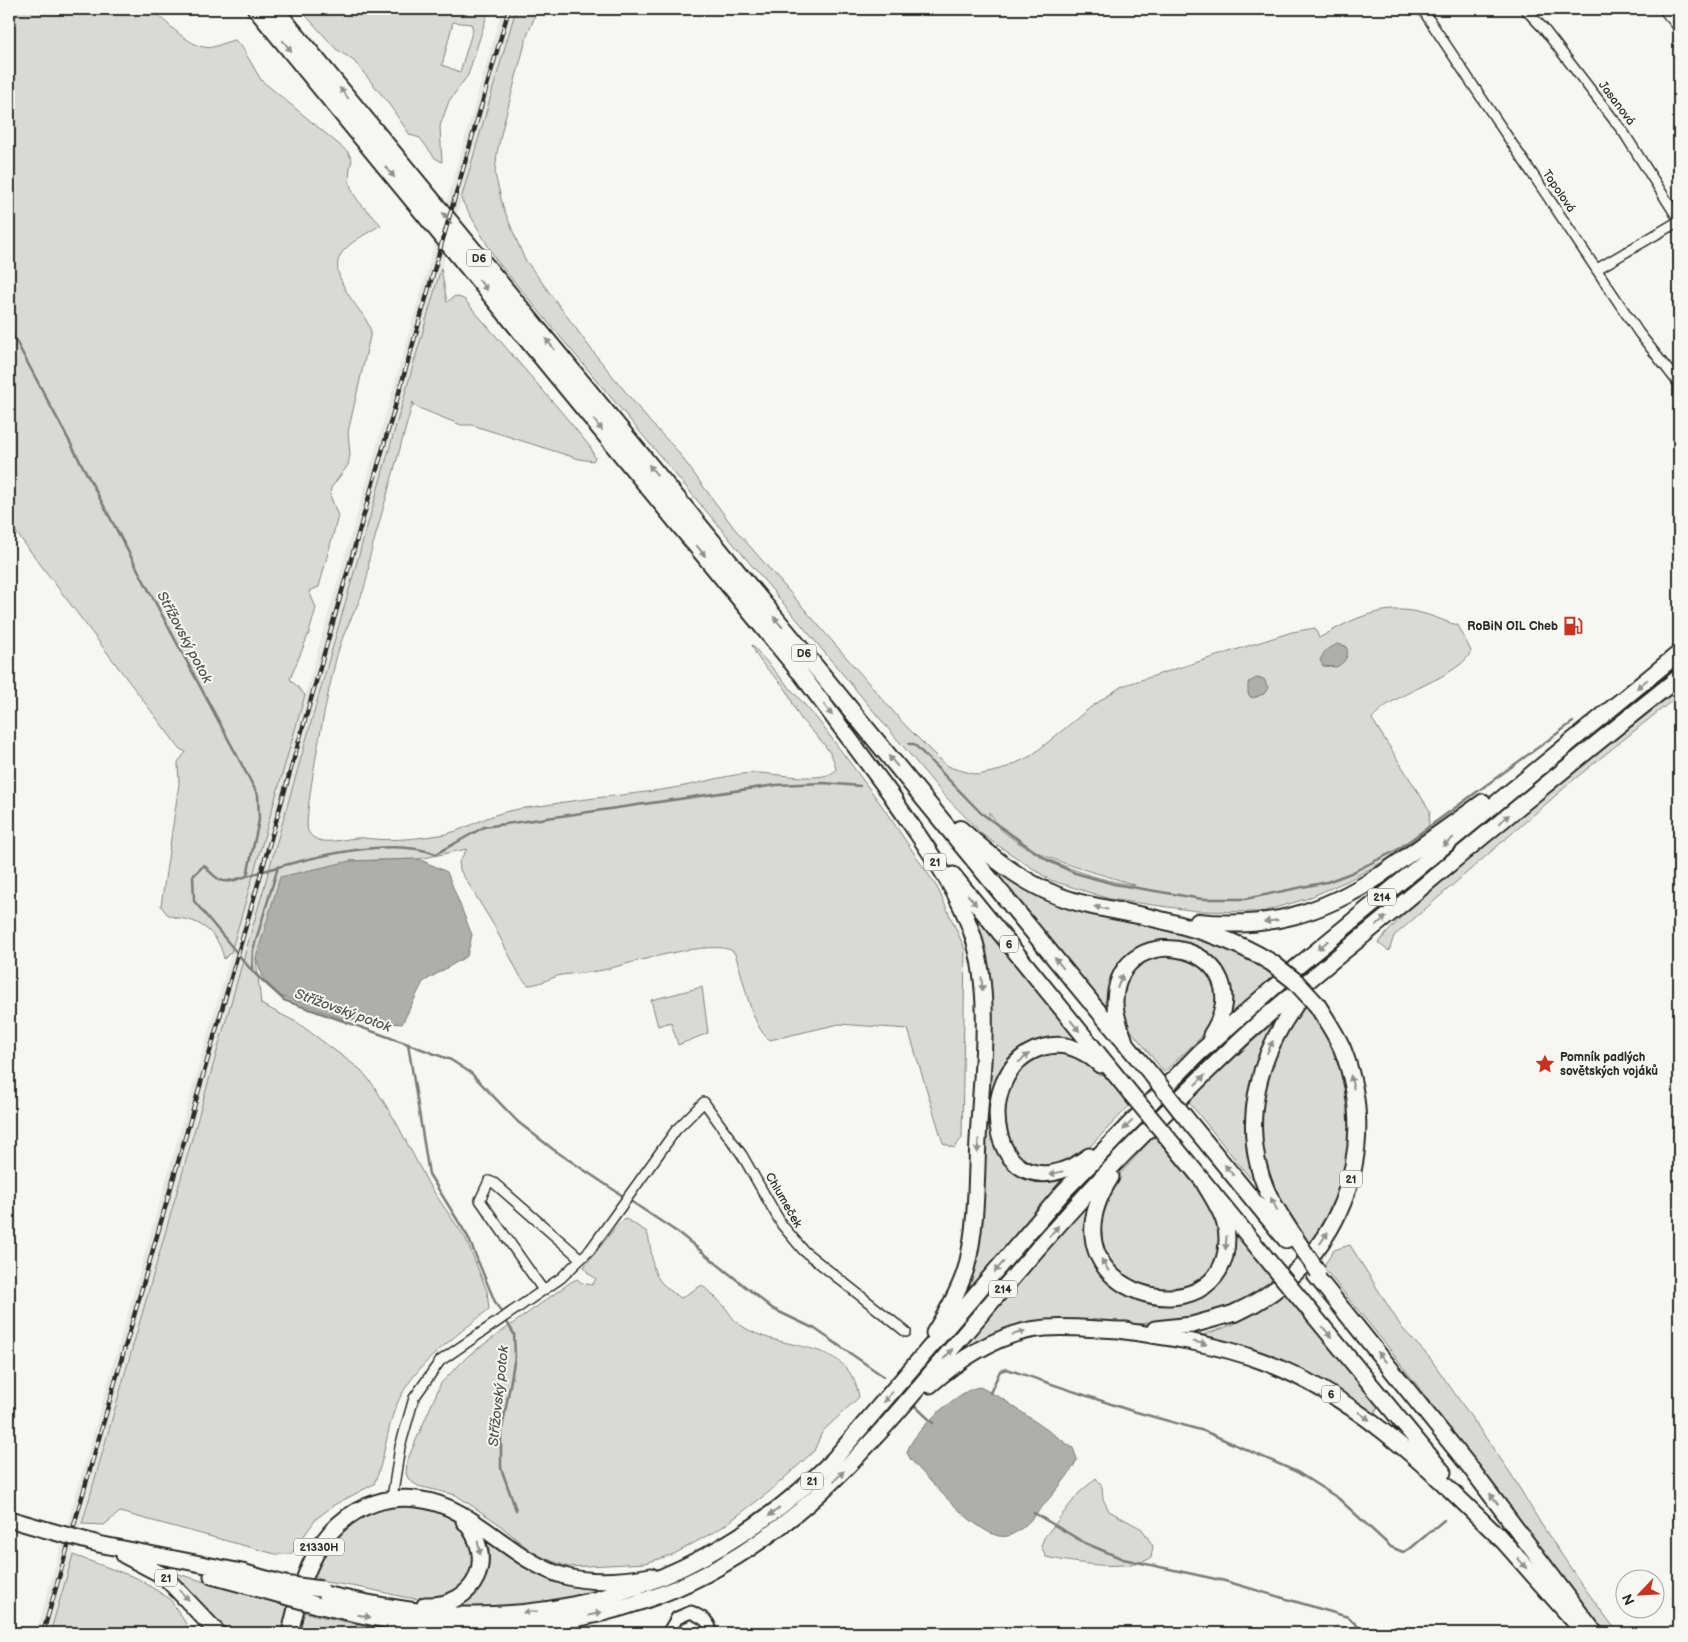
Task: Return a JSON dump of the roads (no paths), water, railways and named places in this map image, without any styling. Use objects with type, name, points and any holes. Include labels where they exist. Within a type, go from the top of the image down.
[{"type":"highway","name":"D6","points":[[256,9],[799,670]]},
{"type":"highway","name":"D6","points":[[275,9],[1090,1001]]},
{"type":"highway","name":"21","points":[[924,798],[1009,871],[1032,883],[1078,902],[1149,917],[1226,938],[1272,962],[1295,981],[1317,1005],[1341,1047],[1352,1081],[1357,1117],[1354,1168],[1342,1206],[1316,1250],[1277,1290],[1235,1313]]},
{"type":"highway","name":"21","points":[[1149,917],[1225,924],[1283,919],[1327,905],[1379,876]]},
{"type":"main road","name":"214","points":[[920,1360],[1064,1191],[1200,1053],[1298,966],[1679,653]]},
{"type":"main road","name":"6","points":[[799,670],[889,792],[968,894],[1296,1294],[1502,1540],[1584,1633]]},
{"type":"main road","name":"214","points":[[882,1431],[1077,1204],[1239,1041],[1466,849],[1679,677]]},
{"type":"main road","name":"21","points":[[1379,876],[1518,776],[1567,745]]},
{"type":"main road","name":"21","points":[[9,1519],[96,1544],[242,1572],[283,1589],[319,1596],[444,1614],[532,1612],[576,1605],[622,1593],[677,1571],[747,1532],[808,1484],[857,1434],[920,1360],[960,1284],[972,1241],[981,1080],[983,990],[973,936],[960,905],[944,874],[889,792]]},
{"type":"main road","points":[[1126,1045],[1116,1012],[1115,1001],[1120,979],[1126,969],[1140,955],[1151,950],[1171,948],[1192,952],[1217,973],[1223,984],[1225,995],[1221,1018],[1200,1053]]},
{"type":"main road","points":[[1297,1248],[1261,1174],[1255,1136],[1256,1097],[1267,1052],[1277,1032],[1298,1001],[1330,964]]},
{"type":"main road","points":[[1090,1001],[1186,1118],[1297,1248],[1334,1299],[1469,1466],[1595,1633]]},
{"type":"main road","name":"6","points":[[1113,1140],[1075,1166],[1060,1173],[1047,1175],[1025,1169],[1009,1155],[998,1132],[997,1108],[1004,1085],[1014,1068],[1028,1054],[1044,1047],[1061,1045],[1074,1047],[1094,1059],[1132,1094]]},
{"type":"main road","name":"6","points":[[1128,1151],[1096,1204],[1093,1236],[1097,1250],[1106,1268],[1130,1289],[1152,1297],[1177,1296],[1196,1290],[1218,1271],[1225,1256],[1227,1237],[1223,1219],[1204,1182]]},
{"type":"main road","name":"21","points":[[319,1596],[380,1619],[423,1626],[479,1628],[531,1626],[580,1618],[627,1606],[701,1577],[722,1566],[785,1524],[818,1497],[882,1431],[942,1374],[995,1341],[1043,1328],[1118,1330],[1192,1325],[1235,1313]]},
{"type":"main road","name":"6","points":[[1118,1330],[1221,1348],[1259,1360],[1311,1383],[1352,1408],[1402,1445],[1502,1540]]},
{"type":"main road","points":[[392,1498],[414,1498],[435,1503]]},
{"type":"main road","name":"21330H","points":[[290,1633],[306,1573],[324,1538],[354,1511],[392,1498]]},
{"type":"main road","name":"21","points":[[435,1503],[463,1515],[519,1555],[564,1576],[606,1581],[677,1571]]},
{"type":"main road","name":"21","points":[[319,1596],[421,1605],[443,1604],[458,1598],[472,1585],[477,1576],[481,1559],[480,1549],[477,1539],[462,1519],[435,1503]]},
{"type":"main road","name":"21","points":[[96,1544],[147,1565],[164,1576],[218,1633]]},
{"type":"main road","points":[[490,1633],[531,1626]]},
{"type":"street","name":"Topolová","points":[[1422,9],[1639,333],[1679,384]]},
{"type":"street","name":"Jasanová","points":[[1526,9],[1544,28],[1624,133],[1679,220]]},
{"type":"street","points":[[1662,9],[1679,28]]},
{"type":"street","points":[[1597,269],[1679,220]]},
{"type":"street","name":"Chlumeček","points":[[581,1259],[590,1250],[665,1145],[704,1102],[742,1155],[792,1238],[804,1251],[906,1332]]},
{"type":"street","points":[[392,1498],[400,1447],[414,1398],[440,1361],[561,1278],[581,1259],[494,1182],[490,1181],[480,1200],[543,1290]]},
{"type":"street","points":[[668,1633],[677,1618],[691,1612],[704,1618],[711,1627],[711,1633]]},
{"type":"water","points":[[1337,644],[1346,646],[1346,658],[1336,667],[1323,666],[1320,660],[1325,651]]},
{"type":"water","points":[[1256,678],[1264,679],[1268,688],[1264,694],[1252,698],[1248,694],[1248,683]]},
{"type":"water","points":[[419,859],[447,872],[472,935],[467,956],[423,982],[402,1024],[343,1019],[281,996],[264,980],[256,958],[280,877],[350,861]]},
{"type":"water","points":[[980,1387],[1003,1399],[1073,1448],[1077,1459],[1066,1478],[1035,1515],[1023,1527],[1008,1536],[997,1536],[984,1530],[971,1520],[943,1494],[911,1460],[907,1453],[917,1435],[937,1413],[961,1395],[971,1389]]},
{"type":"waterway","name":"Střížovský potok","points":[[9,328],[258,795],[259,820],[247,876],[223,881],[214,876],[204,865],[193,876],[194,901],[252,971],[284,1000],[408,1044],[429,1174],[468,1237],[495,1302],[514,1334],[515,1357],[501,1435],[501,1468],[516,1510]]},
{"type":"waterway","points":[[909,744],[914,744],[981,813],[1047,860],[1075,873],[1114,884],[1202,899],[1245,899],[1327,882],[1351,873],[1397,850],[1573,722]]},
{"type":"waterway","points":[[247,876],[315,857],[342,852],[393,847],[416,849],[436,854],[484,827],[776,785],[824,783],[860,786]]},
{"type":"waterway","points":[[252,970],[253,950],[278,867]]},
{"type":"waterway","points":[[408,1044],[451,1060],[471,1073],[518,1122],[554,1150],[680,1234],[773,1309],[815,1329],[883,1376]]},
{"type":"waterway","points":[[990,1393],[1000,1371],[1007,1369],[1129,1410],[1204,1431],[1297,1472],[1338,1498],[1391,1547],[1403,1552],[1411,1548],[1444,1520]]},
{"type":"waterway","points":[[915,1406],[933,1423]]},
{"type":"waterway","points":[[1034,1513],[1085,1543],[1123,1559],[1225,1581],[1348,1617],[1365,1633]]},
{"type":"railway","points":[[43,1633],[509,9]]},
{"type":"place","name":"RoBiN OIL Cheb","points":[[1573,626]]},
{"type":"place","name":"Pomník padlých sovětských vojáků","points":[[1545,1064]]}]
